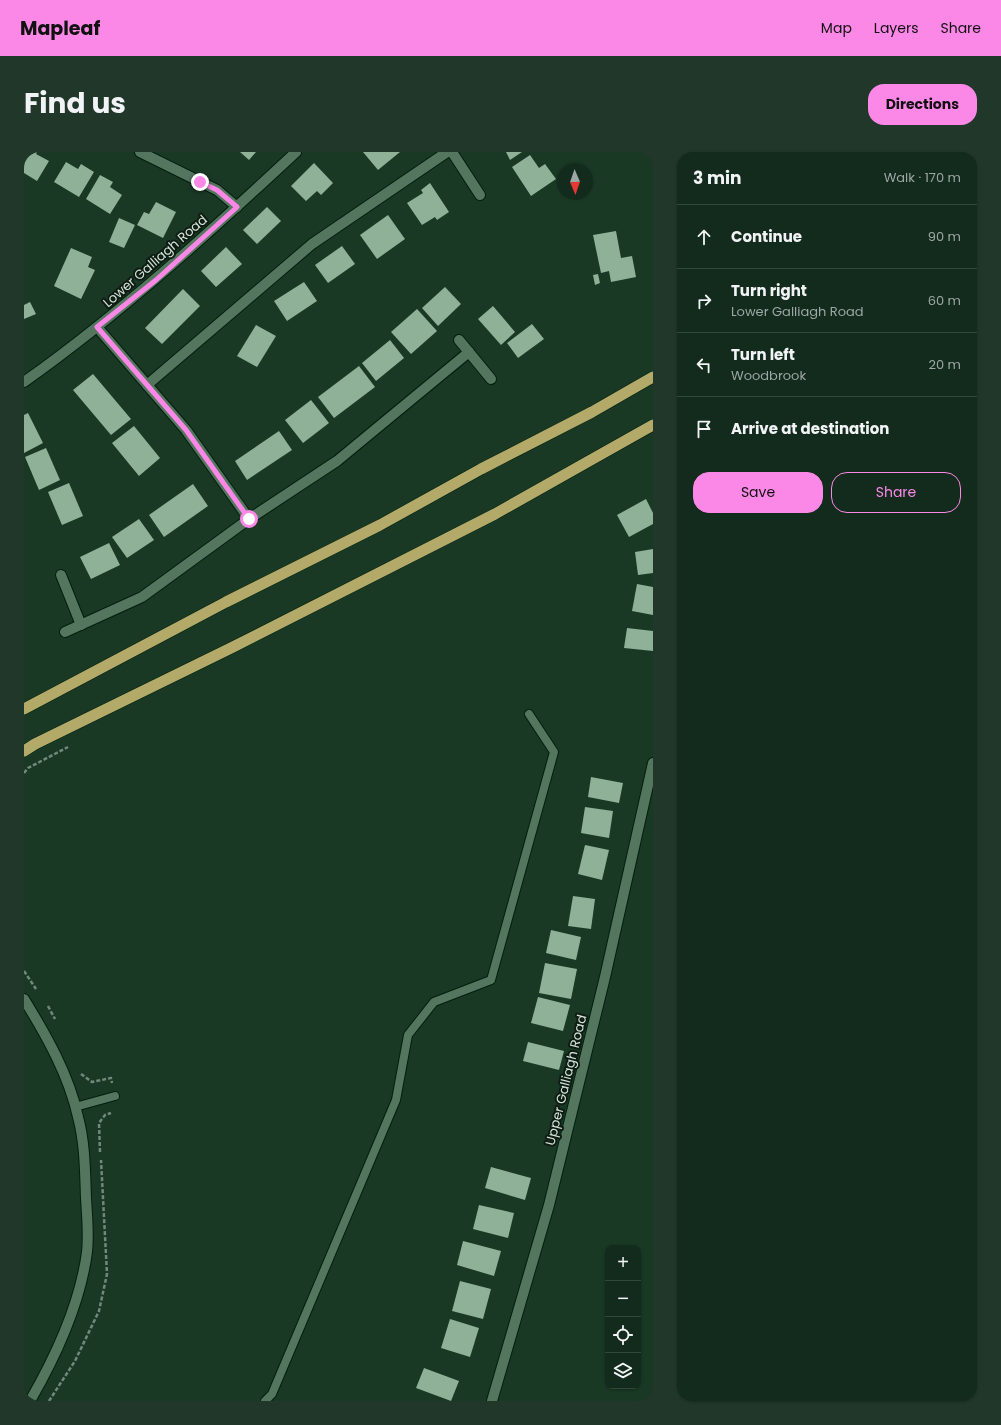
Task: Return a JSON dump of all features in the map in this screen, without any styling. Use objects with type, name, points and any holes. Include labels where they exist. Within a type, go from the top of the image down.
[{"type":"highway","points":[[24,709],[226,602],[380,525],[481,469],[592,412],[653,377]]},
{"type":"highway","points":[[24,751],[35,744],[233,647],[495,514],[653,425]]},
{"type":"street","points":[[140,152],[217,190],[237,207]]},
{"type":"street","name":"Lower Galliagh Road","points":[[24,382],[66,352],[156,280],[296,152]]},
{"type":"street","points":[[147,385],[312,244],[448,152]]},
{"type":"street","points":[[452,152],[480,195]]},
{"type":"street","points":[[97,327],[186,430],[249,519]]},
{"type":"street","points":[[459,340],[491,379]]},
{"type":"street","points":[[65,632],[142,597],[249,519],[337,461],[469,352]]},
{"type":"street","points":[[61,575],[81,625]]},
{"type":"street","name":"Upper Galliagh Road","points":[[492,1401],[549,1205],[605,977],[653,763]]},
{"type":"street","points":[[24,999],[42,1029],[65,1078],[78,1117],[85,1162],[87,1252],[78,1290],[64,1336],[47,1372],[30,1401]]},
{"type":"lane","points":[[265,1401],[272,1394],[396,1100],[408,1035],[434,1002],[491,980],[554,752],[529,714]]},
{"type":"lane","points":[[75,1107],[115,1096]]},
{"type":"path","points":[[49,1401],[75,1361],[99,1311],[107,1274],[100,1143]]},
{"type":"building","points":[[24,152],[37,152],[36,154],[49,161],[37,181],[24,173]]},
{"type":"building","points":[[240,152],[256,152],[249,160]]},
{"type":"building","points":[[363,152],[400,152],[378,170]]},
{"type":"building","points":[[506,152],[522,152],[510,160]]},
{"type":"building","points":[[530,155],[539,168],[545,164],[556,179],[531,196],[512,167]]},
{"type":"building","points":[[66,162],[78,169],[81,164],[94,172],[79,197],[54,182]]},
{"type":"building","points":[[314,163],[333,183],[321,195],[317,191],[306,201],[291,186]]},
{"type":"building","points":[[100,175],[113,182],[110,187],[122,195],[110,214],[86,199]]},
{"type":"building","points":[[430,183],[449,212],[437,220],[435,217],[422,225],[407,203],[423,193],[421,190]]},
{"type":"building","points":[[156,202],[176,212],[163,238],[137,225],[144,212],[149,214]]},
{"type":"building","points":[[267,207],[281,221],[257,244],[243,230]]},
{"type":"building","points":[[388,215],[405,239],[377,259],[360,235]]},
{"type":"building","points":[[119,218],[135,225],[124,248],[109,242]]},
{"type":"building","points":[[616,231],[621,258],[632,256],[636,277],[611,282],[609,271],[601,273],[593,235]]},
{"type":"building","points":[[342,246],[355,264],[328,283],[315,265]]},
{"type":"building","points":[[226,247],[242,264],[216,287],[201,271]]},
{"type":"building","points":[[71,248],[92,257],[88,267],[95,270],[81,299],[54,286]]},
{"type":"building","points":[[598,274],[600,283],[595,285],[593,275]]},
{"type":"building","points":[[304,282],[317,301],[287,321],[274,301]]},
{"type":"building","points":[[445,287],[461,304],[438,326],[422,308]]},
{"type":"building","points":[[183,289],[200,306],[162,344],[145,328]]},
{"type":"building","points":[[30,302],[36,314],[24,319],[24,305]]},
{"type":"building","points":[[493,306],[515,332],[501,345],[478,319]]},
{"type":"building","points":[[417,309],[437,331],[411,354],[391,332]]},
{"type":"building","points":[[532,324],[544,339],[518,358],[507,343]]},
{"type":"building","points":[[256,325],[276,336],[257,367],[237,356]]},
{"type":"building","points":[[390,340],[404,358],[376,381],[362,363]]},
{"type":"building","points":[[359,366],[375,387],[334,418],[318,397]]},
{"type":"building","points":[[93,374],[131,419],[111,435],[73,390]]},
{"type":"building","points":[[311,400],[329,423],[303,443],[285,420]]},
{"type":"building","points":[[28,413],[43,443],[24,453],[24,415]]},
{"type":"building","points":[[134,426],[160,458],[139,476],[112,443]]},
{"type":"building","points":[[279,431],[292,450],[247,480],[235,461]]},
{"type":"building","points":[[46,448],[60,480],[39,490],[25,457]]},
{"type":"building","points":[[69,483],[83,516],[62,525],[48,492]]},
{"type":"building","points":[[193,484],[208,506],[164,537],[149,515]]},
{"type":"building","points":[[646,499],[653,513],[653,524],[629,537],[617,515]]},
{"type":"building","points":[[139,519],[154,540],[127,558],[112,537]]},
{"type":"building","points":[[109,543],[120,565],[91,579],[80,557]]},
{"type":"building","points":[[653,549],[653,573],[638,575],[635,552]]},
{"type":"building","points":[[637,584],[653,587],[653,615],[632,611]]},
{"type":"building","points":[[627,628],[653,631],[653,651],[624,648]]},
{"type":"building","points":[[591,777],[623,783],[619,803],[588,797]]},
{"type":"building","points":[[585,807],[613,811],[609,838],[581,833]]},
{"type":"building","points":[[585,845],[609,850],[602,880],[578,874]]},
{"type":"building","points":[[573,896],[595,899],[591,929],[568,926]]},
{"type":"building","points":[[551,930],[581,937],[576,960],[546,953]]},
{"type":"building","points":[[545,963],[577,969],[571,999],[539,993]]},
{"type":"building","points":[[538,997],[570,1005],[563,1031],[531,1023]]},
{"type":"building","points":[[528,1042],[564,1051],[559,1070],[523,1061]]},
{"type":"building","points":[[491,1167],[531,1178],[525,1200],[485,1188]]},
{"type":"building","points":[[479,1205],[514,1213],[508,1238],[473,1229]]},
{"type":"building","points":[[463,1241],[501,1251],[494,1276],[457,1265]]},
{"type":"building","points":[[460,1281],[491,1289],[483,1319],[452,1311]]},
{"type":"building","points":[[450,1319],[479,1328],[470,1357],[441,1348]]},
{"type":"building","points":[[424,1368],[459,1381],[451,1401],[416,1388]]},
{"type":"route","points":[[200,182],[217,190],[237,207],[156,280],[97,327],[186,430],[249,519]]}]
